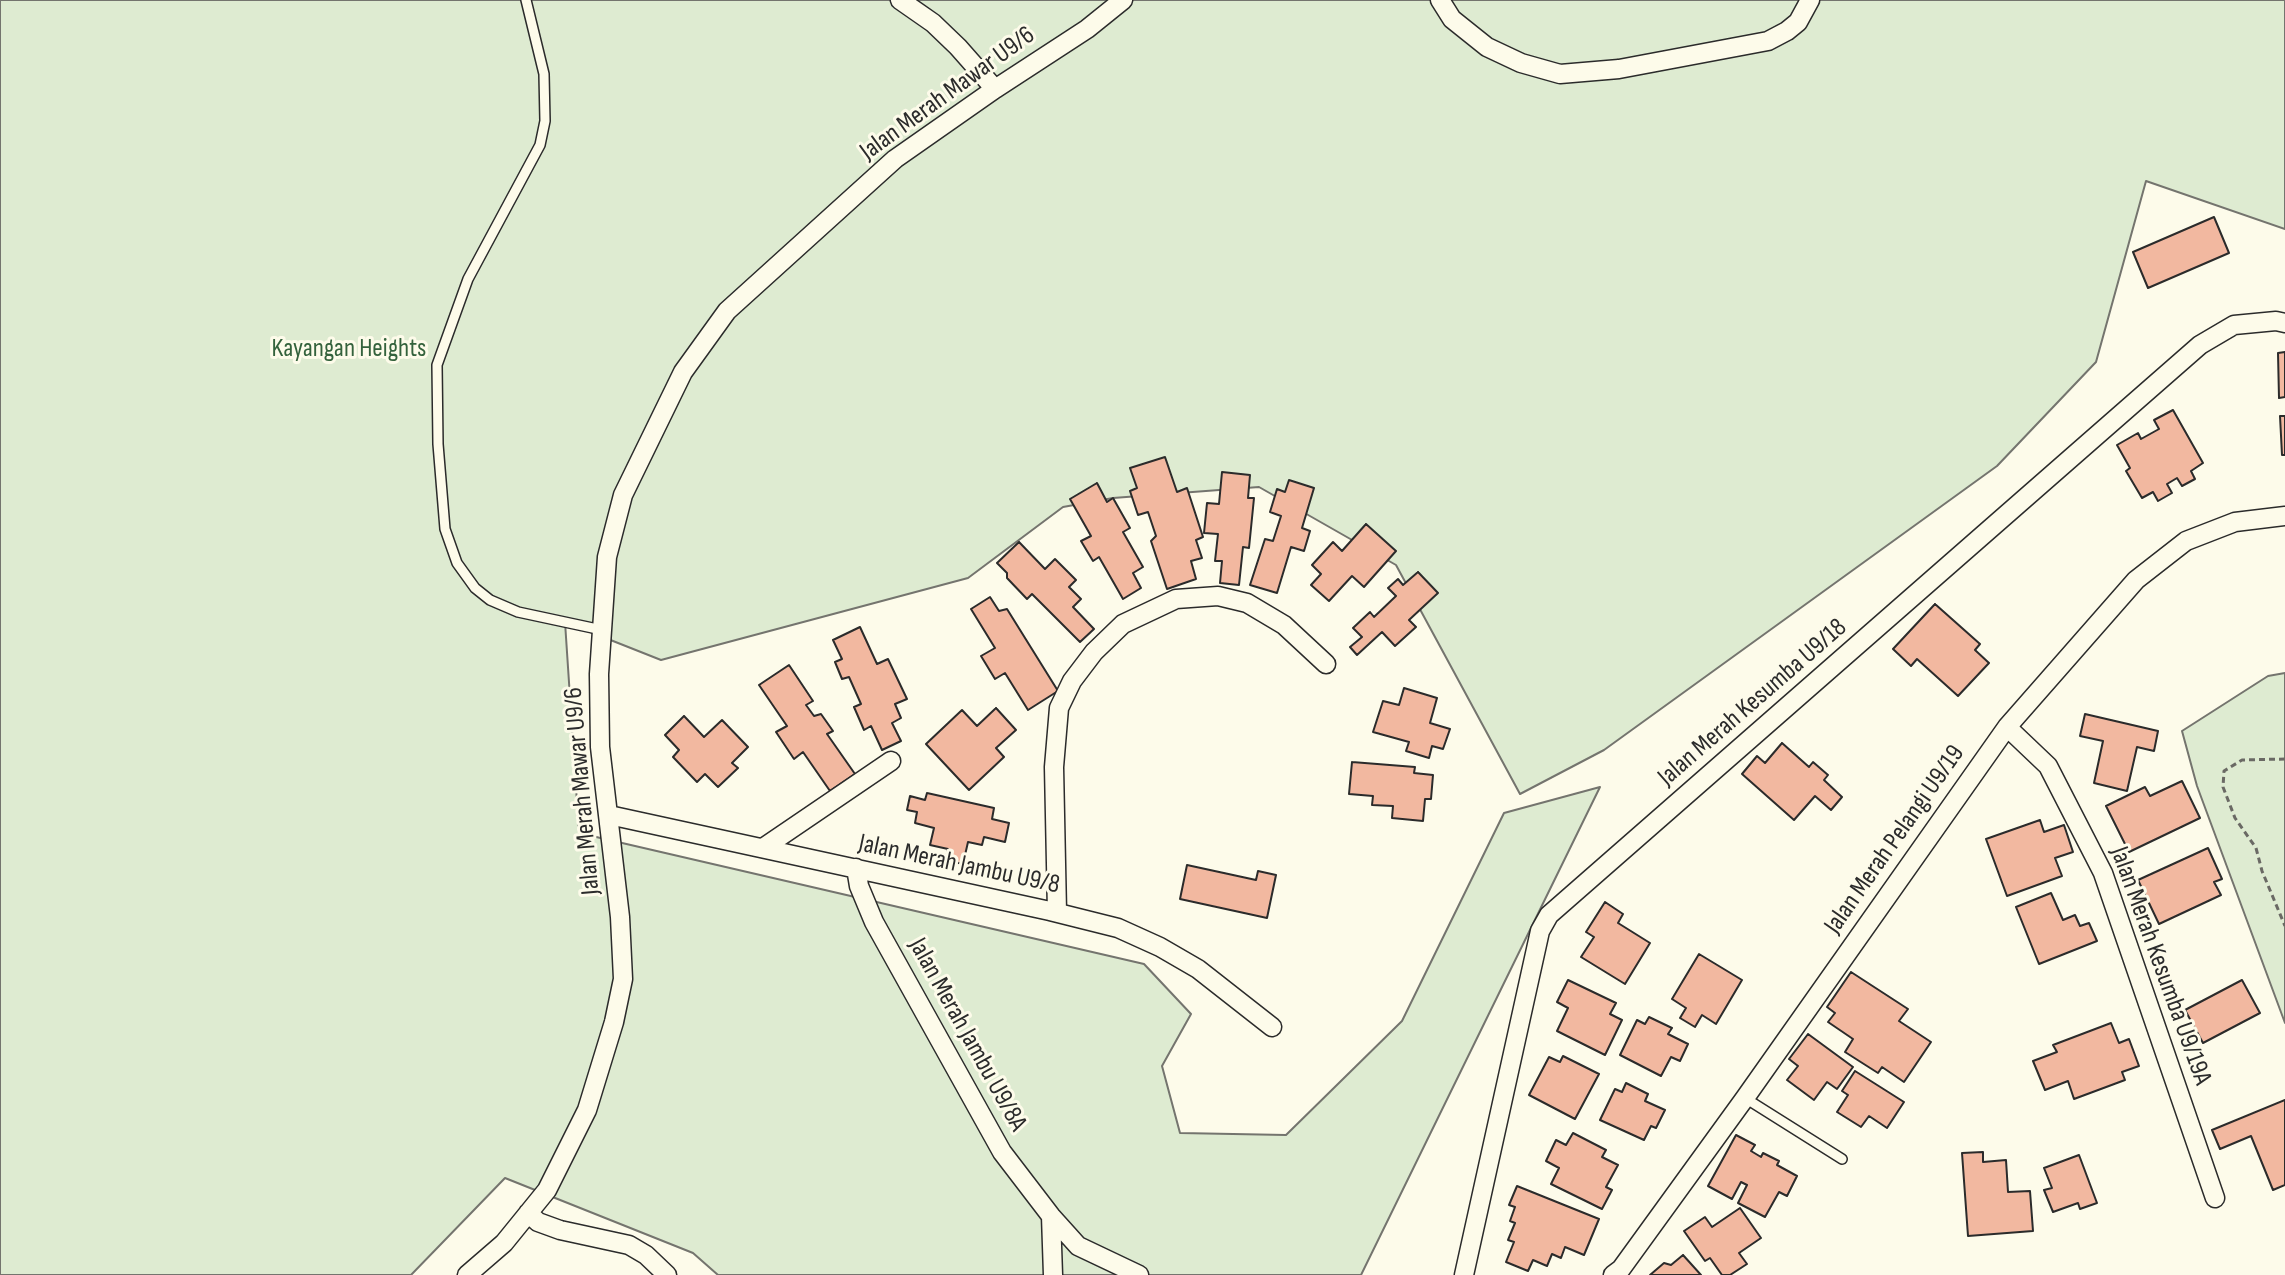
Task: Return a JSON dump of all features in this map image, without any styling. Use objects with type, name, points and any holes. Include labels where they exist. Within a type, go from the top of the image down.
[{"type":"street","points":[[900,0],[933,23],[995,89]]},
{"type":"street","name":"Jalan Merah Mawar U9/6","points":[[467,1275],[504,1243],[547,1190],[587,1110],[614,1022],[623,979],[620,917],[600,747],[599,674],[607,557],[623,495],[683,372],[727,311],[895,159],[1087,29],[1123,0]]},
{"type":"street","points":[[1440,0],[1452,19],[1487,47],[1521,63],[1560,74],[1619,69],[1768,41],[1798,22],[1810,0]]},
{"type":"street","name":"Jalan Merah Kesumba U9/18","points":[[1464,1275],[1540,931],[1549,915],[2200,345],[2234,325],[2285,323]]},
{"type":"street","name":"Jalan Merah Pelangi U9/19","points":[[1613,1275],[1621,1269],[1745,1098],[2007,727],[2136,580],[2186,541],[2235,522],[2285,516]]},
{"type":"street","points":[[1057,912],[1054,767],[1059,708],[1072,681],[1094,652],[1123,624],[1176,599],[1218,596],[1247,603],[1284,625],[1326,664]]},
{"type":"street","name":"Jalan Merah Kesumba U9/19A","points":[[2007,727],[2048,766],[2103,873],[2215,1198]]},
{"type":"street","points":[[763,848],[891,761]]},
{"type":"street","name":"Jalan Merah Jambu U9/8","points":[[609,815],[1118,928],[1198,969],[1272,1027]]},
{"type":"street","name":"Jalan Merah Jambu U9/8A","points":[[856,868],[859,886],[874,922],[1002,1152],[1078,1246],[1139,1275]]},
{"type":"street","points":[[528,1213],[538,1222],[560,1230],[629,1245],[646,1255],[667,1275]]},
{"type":"street","points":[[1051,1216],[1053,1275]]},
{"type":"lane","points":[[526,0],[544,74],[545,121],[540,145],[468,279],[437,365],[438,444],[445,529],[457,563],[475,588],[490,600],[518,612],[602,630]]},
{"type":"lane","points":[[1745,1098],[1842,1159]]},
{"type":"path","points":[[2285,759],[2242,760],[2224,771],[2223,787],[2235,818],[2256,848],[2285,926]]},
{"type":"green space","name":"Kayangan Heights","points":[[0,0],[2285,0],[2285,229],[2146,181],[2096,362],[1997,466],[1604,750],[1520,794],[1396,565],[1259,487],[1113,498],[1063,507],[968,578],[661,660],[565,622],[579,833],[1144,964],[1191,1014],[1162,1066],[1180,1133],[1286,1135],[1402,1021],[1504,813],[1600,787],[1361,1275],[718,1275],[693,1253],[505,1178],[411,1275],[0,1275]]},
{"type":"green space","points":[[2285,673],[2285,1023],[2197,786],[2182,731],[2268,676]]},
{"type":"building","points":[[2214,217],[2229,253],[2148,288],[2133,252]]},
{"type":"building","points":[[2285,352],[2285,397],[2279,398],[2278,353]]},
{"type":"building","points":[[2173,410],[2203,463],[2191,471],[2195,479],[2182,486],[2177,478],[2167,484],[2172,493],[2158,501],[2153,492],[2142,498],[2126,471],[2130,468],[2117,445],[2138,433],[2141,439],[2159,429],[2154,420]]},
{"type":"building","points":[[2280,416],[2285,416],[2285,455],[2282,455]]},
{"type":"building","points":[[1165,457],[1177,492],[1187,488],[1203,537],[1196,540],[1202,558],[1191,561],[1196,579],[1167,589],[1151,541],[1156,536],[1148,512],[1138,515],[1130,491],[1137,488],[1130,468]]},
{"type":"building","points":[[1222,472],[1250,475],[1248,498],[1254,498],[1249,548],[1243,547],[1239,585],[1220,583],[1222,561],[1215,561],[1218,534],[1204,533],[1207,503],[1219,504]]},
{"type":"building","points":[[1289,480],[1314,488],[1302,528],[1310,531],[1304,551],[1291,547],[1277,593],[1250,585],[1265,539],[1273,541],[1281,516],[1270,512],[1277,489],[1285,492]]},
{"type":"building","points":[[1097,483],[1107,502],[1113,498],[1130,528],[1123,532],[1143,567],[1133,573],[1141,588],[1123,599],[1099,557],[1093,561],[1081,541],[1091,536],[1070,499]]},
{"type":"building","points":[[1366,524],[1396,551],[1364,587],[1352,576],[1329,601],[1311,585],[1321,574],[1312,565],[1333,542],[1342,551]]},
{"type":"building","points":[[1019,542],[1045,569],[1055,559],[1076,580],[1069,587],[1081,599],[1073,607],[1094,629],[1080,642],[1032,594],[1027,599],[997,563]]},
{"type":"building","points":[[1418,572],[1438,593],[1409,620],[1416,627],[1395,646],[1382,632],[1357,655],[1350,647],[1362,637],[1353,628],[1370,612],[1374,617],[1396,596],[1388,588],[1398,579],[1403,585]]},
{"type":"building","points":[[990,597],[999,611],[1007,609],[1058,691],[1028,710],[1005,673],[995,679],[981,656],[995,648],[971,609]]},
{"type":"building","points":[[1935,604],[1980,644],[1975,650],[1989,663],[1958,696],[1917,659],[1911,666],[1893,649]]},
{"type":"building","points":[[860,627],[877,664],[888,659],[907,699],[895,704],[901,718],[892,723],[901,741],[882,750],[871,726],[864,730],[854,707],[861,704],[849,677],[842,679],[835,662],[842,659],[833,640]]},
{"type":"building","points":[[789,665],[813,701],[806,705],[814,716],[821,714],[833,731],[827,734],[855,774],[830,791],[803,752],[794,759],[776,732],[787,726],[759,685]]},
{"type":"building","points":[[1404,688],[1437,698],[1430,723],[1450,729],[1443,749],[1432,746],[1429,758],[1406,751],[1409,742],[1373,732],[1383,701],[1399,705]]},
{"type":"building","points":[[996,708],[1016,730],[996,748],[1004,757],[969,790],[926,744],[962,710],[977,726]]},
{"type":"building","points":[[2085,714],[2158,731],[2154,751],[2137,747],[2127,791],[2094,783],[2103,741],[2080,736]]},
{"type":"building","points":[[684,716],[704,737],[722,720],[748,747],[732,763],[738,768],[718,787],[705,774],[697,782],[673,757],[679,750],[665,735]]},
{"type":"building","points":[[1782,743],[1809,767],[1813,762],[1828,775],[1824,780],[1842,797],[1831,810],[1815,796],[1794,820],[1742,774],[1757,756],[1765,763]]},
{"type":"building","points":[[1352,762],[1415,767],[1414,773],[1433,775],[1431,799],[1425,799],[1423,821],[1392,818],[1393,806],[1372,805],[1373,796],[1349,794]]},
{"type":"building","points":[[2182,781],[2200,818],[2129,852],[2106,806],[2145,787],[2150,796]]},
{"type":"building","points":[[927,793],[994,808],[992,819],[1009,823],[1005,842],[984,837],[982,845],[968,842],[963,864],[945,860],[948,849],[930,845],[934,828],[915,823],[917,812],[907,810],[910,796],[925,800]]},
{"type":"building","points":[[2040,820],[2044,832],[2064,825],[2073,852],[2055,858],[2062,876],[2007,896],[1986,839]]},
{"type":"building","points":[[2208,848],[2222,879],[2214,882],[2221,895],[2159,924],[2138,880]]},
{"type":"building","points":[[1187,865],[1256,880],[1258,871],[1276,875],[1267,918],[1180,899]]},
{"type":"building","points":[[2051,893],[2063,920],[2075,915],[2080,926],[2089,923],[2097,941],[2039,964],[2016,907]]},
{"type":"building","points":[[1605,902],[1623,914],[1618,923],[1650,943],[1625,984],[1581,957],[1594,937],[1586,932]]},
{"type":"building","points":[[1699,954],[1742,980],[1716,1024],[1702,1015],[1695,1027],[1680,1018],[1686,1008],[1672,999]]},
{"type":"building","points":[[1851,972],[1908,1009],[1899,1021],[1931,1042],[1904,1082],[1882,1067],[1878,1073],[1845,1052],[1853,1039],[1828,1022],[1835,1013],[1827,1007]]},
{"type":"building","points":[[1568,980],[1616,1003],[1610,1014],[1622,1020],[1605,1055],[1557,1031],[1568,1008],[1557,1002]]},
{"type":"building","points":[[2242,980],[2260,1013],[2203,1043],[2185,1010]]},
{"type":"building","points":[[1649,1017],[1672,1028],[1668,1034],[1688,1044],[1680,1061],[1671,1057],[1661,1076],[1620,1055],[1637,1020],[1645,1024]]},
{"type":"building","points":[[2111,1023],[2119,1043],[2129,1039],[2139,1066],[2122,1072],[2125,1080],[2074,1099],[2068,1081],[2045,1090],[2033,1061],[2057,1052],[2053,1045]]},
{"type":"building","points":[[1808,1034],[1853,1067],[1837,1089],[1827,1082],[1814,1100],[1787,1080],[1798,1066],[1789,1059]]},
{"type":"building","points":[[1563,1056],[1599,1074],[1575,1119],[1529,1095],[1549,1057],[1560,1062]]},
{"type":"building","points":[[1855,1071],[1904,1102],[1887,1128],[1869,1116],[1861,1127],[1837,1112],[1848,1095],[1842,1091]]},
{"type":"building","points":[[1626,1083],[1648,1094],[1645,1101],[1665,1110],[1656,1128],[1651,1126],[1644,1140],[1600,1120],[1615,1089],[1622,1092]]},
{"type":"building","points":[[2285,1100],[2285,1185],[2273,1190],[2251,1136],[2220,1149],[2212,1130]]},
{"type":"building","points":[[1573,1133],[1606,1150],[1602,1157],[1618,1165],[1606,1187],[1612,1190],[1602,1209],[1551,1184],[1559,1168],[1546,1161],[1556,1140],[1566,1145]]},
{"type":"building","points":[[1736,1135],[1755,1145],[1751,1151],[1779,1161],[1777,1165],[1797,1176],[1787,1196],[1779,1192],[1765,1217],[1738,1203],[1747,1185],[1741,1182],[1732,1199],[1708,1186]]},
{"type":"building","points":[[1983,1152],[1983,1162],[2006,1160],[2008,1192],[2030,1191],[2033,1231],[1968,1236],[1962,1153]]},
{"type":"building","points":[[2079,1155],[2097,1203],[2080,1209],[2078,1203],[2053,1212],[2044,1190],[2052,1188],[2044,1168]]},
{"type":"building","points":[[1517,1186],[1599,1219],[1584,1255],[1565,1247],[1561,1258],[1552,1254],[1547,1266],[1533,1260],[1528,1271],[1506,1262],[1514,1242],[1508,1240],[1515,1223],[1510,1221],[1515,1207],[1509,1205]]},
{"type":"building","points":[[1740,1208],[1761,1238],[1739,1253],[1747,1264],[1730,1275],[1722,1275],[1710,1258],[1705,1261],[1684,1231],[1705,1217],[1712,1227]]},
{"type":"building","points":[[1683,1255],[1701,1275],[1650,1275],[1664,1263],[1671,1265]]}]
